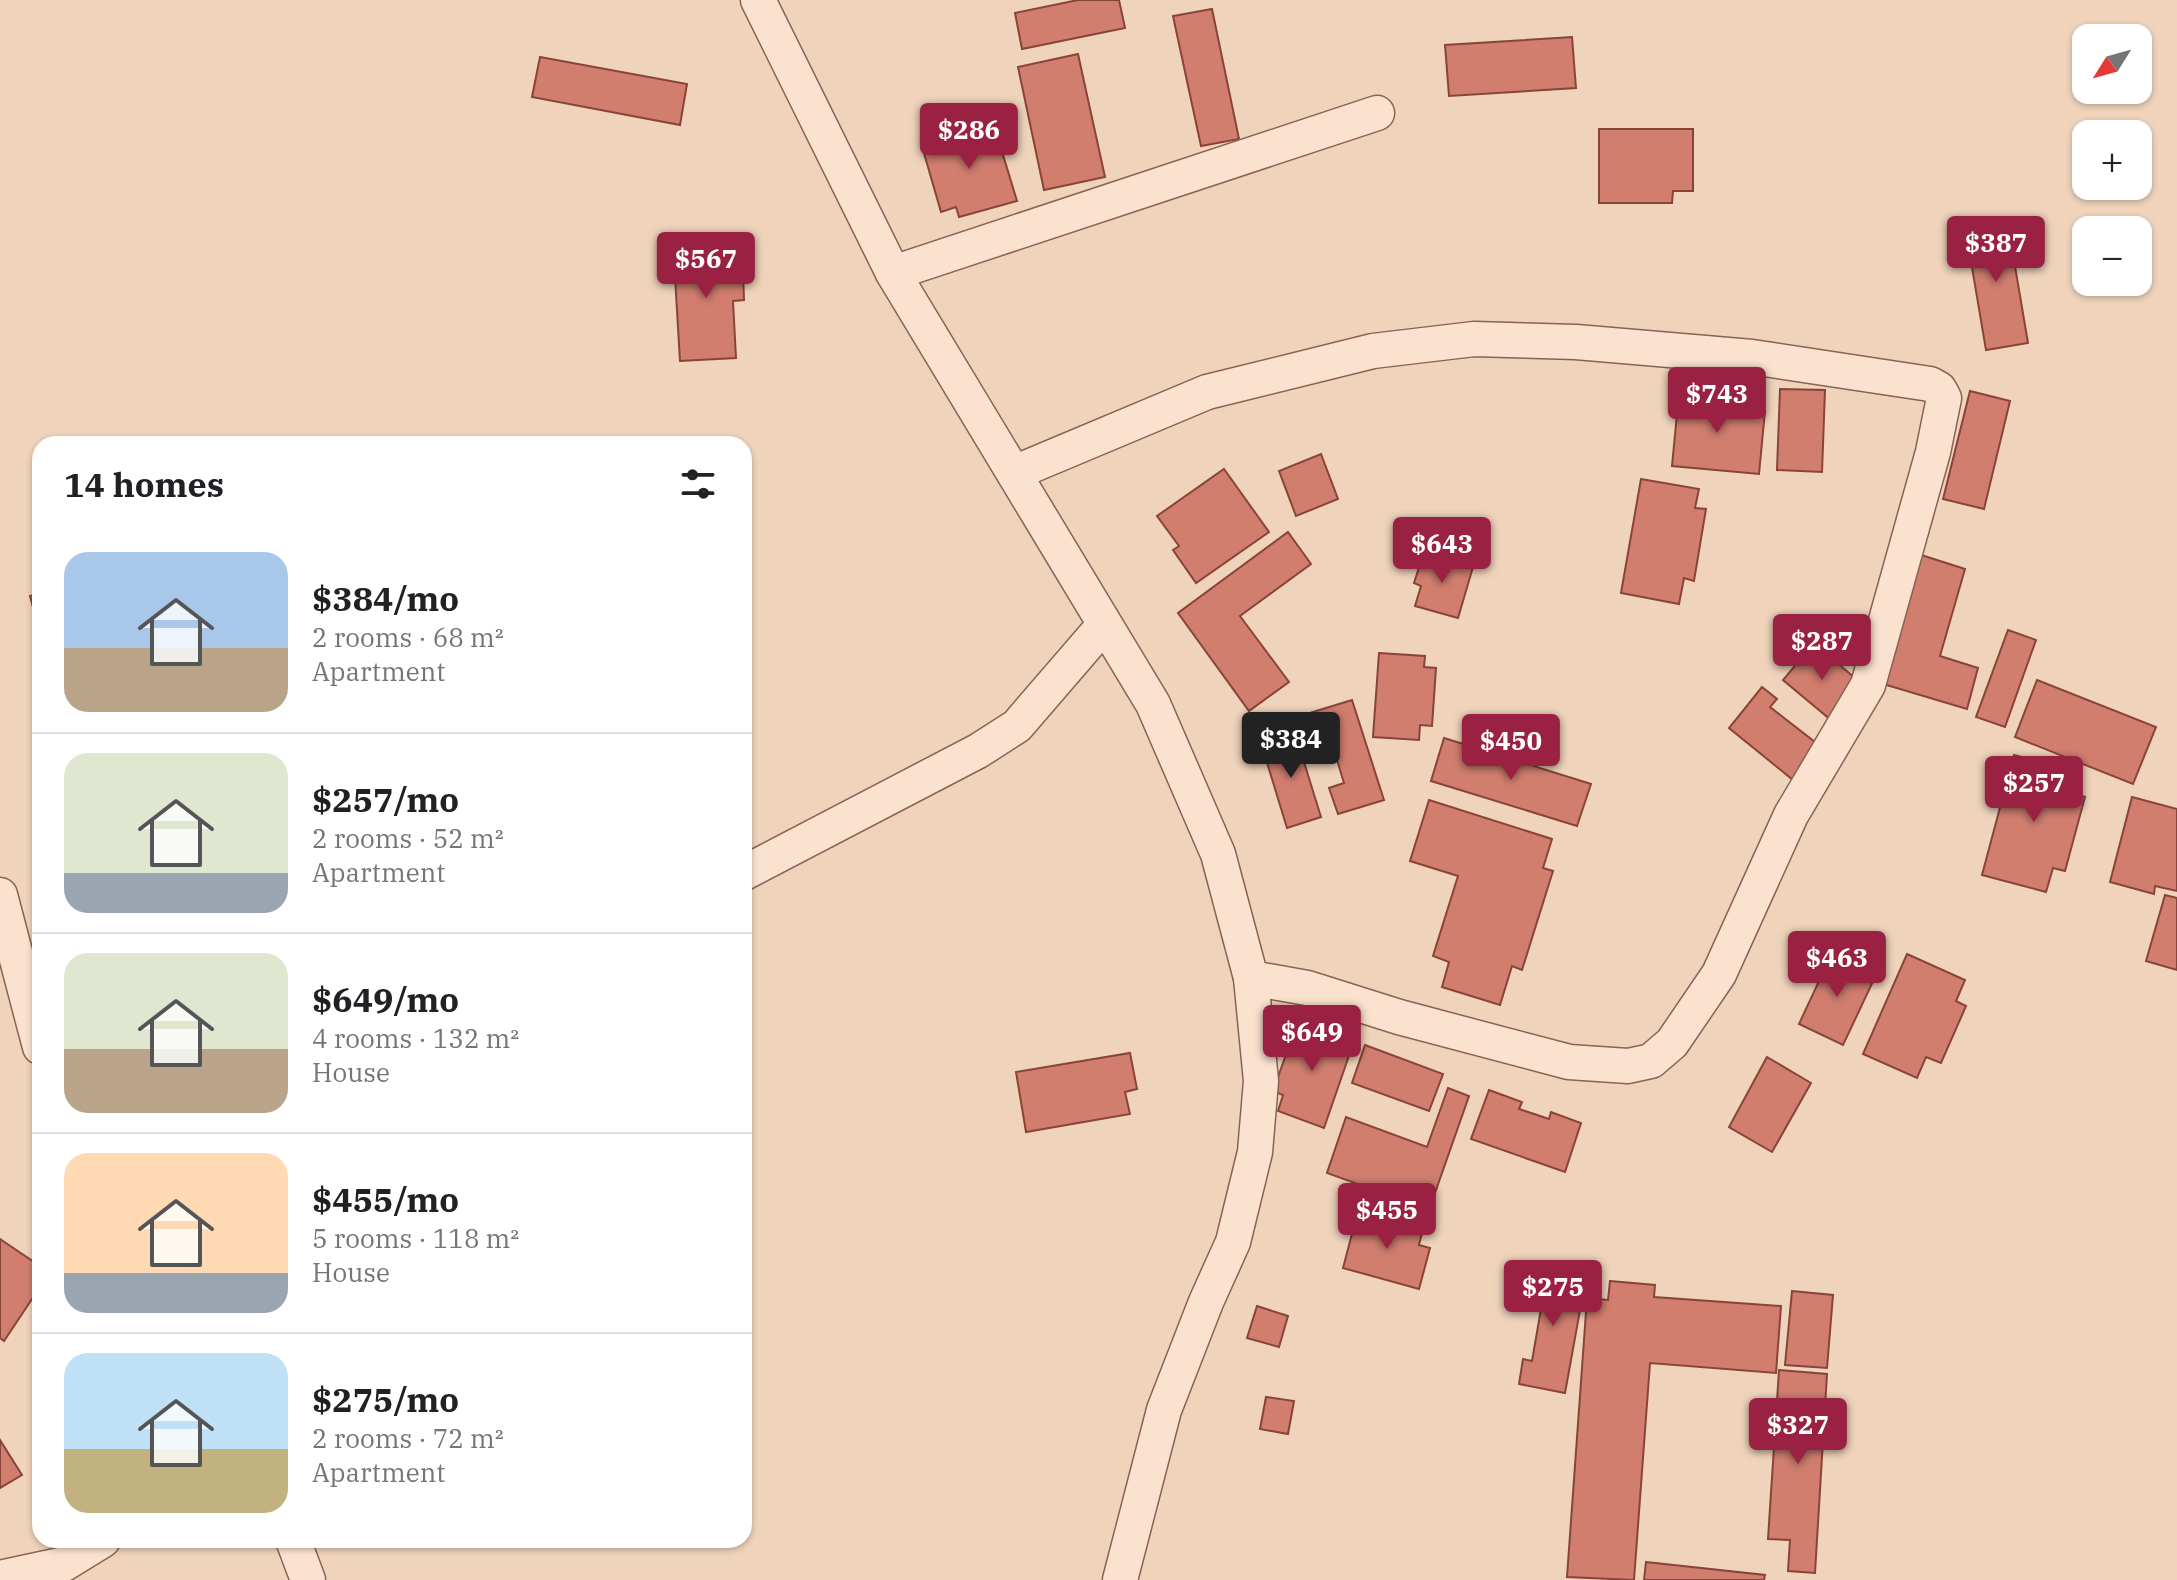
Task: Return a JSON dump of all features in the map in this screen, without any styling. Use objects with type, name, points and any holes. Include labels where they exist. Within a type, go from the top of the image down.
[{"type":"street","points":[[758,0],[893,273],[1153,704],[1218,854],[1251,978],[1261,1081],[1255,1152],[1233,1242],[1164,1410],[1120,1580]]},
{"type":"street","points":[[893,273],[1377,113]]},
{"type":"street","points":[[1014,473],[1207,392],[1373,351],[1474,339],[1576,342],[1752,357],[1930,384],[1939,389],[1944,398],[1933,452],[1868,685],[1791,815],[1719,974],[1672,1043],[1651,1061],[1628,1066],[1569,1062],[1399,1017],[1307,988],[1251,978]]},
{"type":"street","points":[[752,869],[978,751],[1017,726],[1104,625]]},
{"type":"street","points":[[0,895],[32,1017]]},
{"type":"street","points":[[0,1578],[64,1564],[90,1548]]},
{"type":"street","points":[[296,1548],[308,1580]]},
{"type":"building","points":[[1078,0],[1119,0],[1125,28],[1022,49],[1015,13]]},
{"type":"building","points":[[1212,9],[1239,139],[1201,146],[1173,16]]},
{"type":"building","points":[[1572,37],[1576,88],[1449,96],[1445,45]]},
{"type":"building","points":[[1078,54],[1105,177],[1044,190],[1018,67]]},
{"type":"building","points":[[540,57],[687,84],[680,125],[532,97]]},
{"type":"building","points":[[993,122],[1017,201],[959,217],[956,207],[941,212],[921,143]]},
{"type":"building","points":[[1599,129],[1693,129],[1693,191],[1673,191],[1672,203],[1599,203]]},
{"type":"building","points":[[2007,219],[2028,343],[1986,350],[1965,226]]},
{"type":"building","points":[[730,241],[732,271],[743,271],[744,300],[733,301],[736,358],[680,361],[673,243]]},
{"type":"building","points":[[1780,389],[1825,390],[1822,472],[1777,470]]},
{"type":"building","points":[[1970,391],[2010,401],[1984,509],[1943,499]]},
{"type":"building","points":[[1679,393],[1729,398],[1728,407],[1765,411],[1759,474],[1672,466]]},
{"type":"building","points":[[1321,454],[1338,499],[1296,516],[1279,471]]},
{"type":"building","points":[[1224,469],[1269,532],[1196,583],[1173,550],[1179,546],[1157,516]]},
{"type":"building","points":[[1641,479],[1699,489],[1695,508],[1706,509],[1694,581],[1684,578],[1679,604],[1621,593]]},
{"type":"building","points":[[1288,532],[1311,564],[1240,616],[1289,682],[1249,711],[1178,613]]},
{"type":"building","points":[[1424,552],[1473,567],[1458,618],[1415,606],[1421,586],[1414,583]]},
{"type":"building","points":[[1918,554],[1965,569],[1940,656],[1978,668],[1967,709],[1880,683]]},
{"type":"building","points":[[2008,630],[2036,640],[2005,727],[1976,717]]},
{"type":"building","points":[[1814,643],[1862,684],[1831,720],[1783,680]]},
{"type":"building","points":[[1379,653],[1425,656],[1424,667],[1436,668],[1432,726],[1420,725],[1419,740],[1373,737]]},
{"type":"building","points":[[2037,680],[2156,727],[2133,784],[2015,737]]},
{"type":"building","points":[[1762,687],[1777,699],[1770,707],[1820,746],[1793,780],[1729,728]]},
{"type":"building","points":[[1352,700],[1384,800],[1338,814],[1329,788],[1344,783],[1333,747],[1311,754],[1300,716]]},
{"type":"building","points":[[1295,733],[1321,817],[1287,828],[1261,743]]},
{"type":"building","points":[[1444,738],[1591,784],[1577,826],[1431,781]]},
{"type":"building","points":[[2014,755],[2078,772],[2072,793],[2085,797],[2065,871],[2053,868],[2046,892],[1982,875]]},
{"type":"building","points":[[2132,797],[2177,809],[2177,891],[2155,886],[2154,894],[2110,882]]},
{"type":"building","points":[[1429,800],[1552,839],[1543,868],[1553,871],[1522,970],[1512,966],[1500,1005],[1442,987],[1449,962],[1433,956],[1458,876],[1410,861]]},
{"type":"building","points":[[2165,895],[2177,898],[2177,970],[2146,961]]},
{"type":"building","points":[[1832,953],[1876,975],[1843,1045],[1799,1024]]},
{"type":"building","points":[[1907,954],[1965,980],[1956,1001],[1966,1006],[1941,1063],[1926,1057],[1917,1078],[1863,1054]]},
{"type":"building","points":[[1298,1021],[1354,1041],[1324,1128],[1278,1111],[1283,1095],[1273,1091]]},
{"type":"building","points":[[1365,1045],[1443,1074],[1429,1111],[1352,1083]]},
{"type":"building","points":[[1130,1053],[1137,1089],[1125,1092],[1130,1114],[1026,1132],[1016,1072]]},
{"type":"building","points":[[1767,1057],[1811,1083],[1772,1152],[1729,1127]]},
{"type":"building","points":[[1448,1088],[1469,1096],[1429,1210],[1327,1173],[1346,1117],[1427,1147]]},
{"type":"building","points":[[1489,1090],[1522,1102],[1519,1109],[1549,1119],[1551,1112],[1581,1123],[1565,1172],[1471,1139]]},
{"type":"building","points":[[1358,1211],[1423,1229],[1419,1245],[1430,1248],[1419,1289],[1343,1268]]},
{"type":"building","points":[[0,1239],[32,1261],[32,1299],[4,1341],[0,1338]]},
{"type":"building","points":[[1534,1267],[1586,1277],[1565,1393],[1519,1384],[1523,1359],[1532,1361],[1541,1309],[1527,1306]]},
{"type":"building","points":[[1610,1281],[1655,1285],[1654,1297],[1781,1306],[1776,1373],[1650,1363],[1634,1580],[1567,1577],[1587,1298],[1608,1300]]},
{"type":"building","points":[[1792,1291],[1833,1295],[1827,1368],[1785,1365]]},
{"type":"building","points":[[1257,1306],[1288,1316],[1279,1347],[1247,1338]]},
{"type":"building","points":[[1779,1370],[1827,1374],[1815,1573],[1788,1571],[1790,1540],[1768,1539]]},
{"type":"building","points":[[1266,1397],[1294,1401],[1288,1434],[1260,1429]]},
{"type":"building","points":[[0,1440],[22,1475],[0,1488]]},
{"type":"building","points":[[1646,1562],[1765,1575],[1764,1580],[1644,1580]]}]
